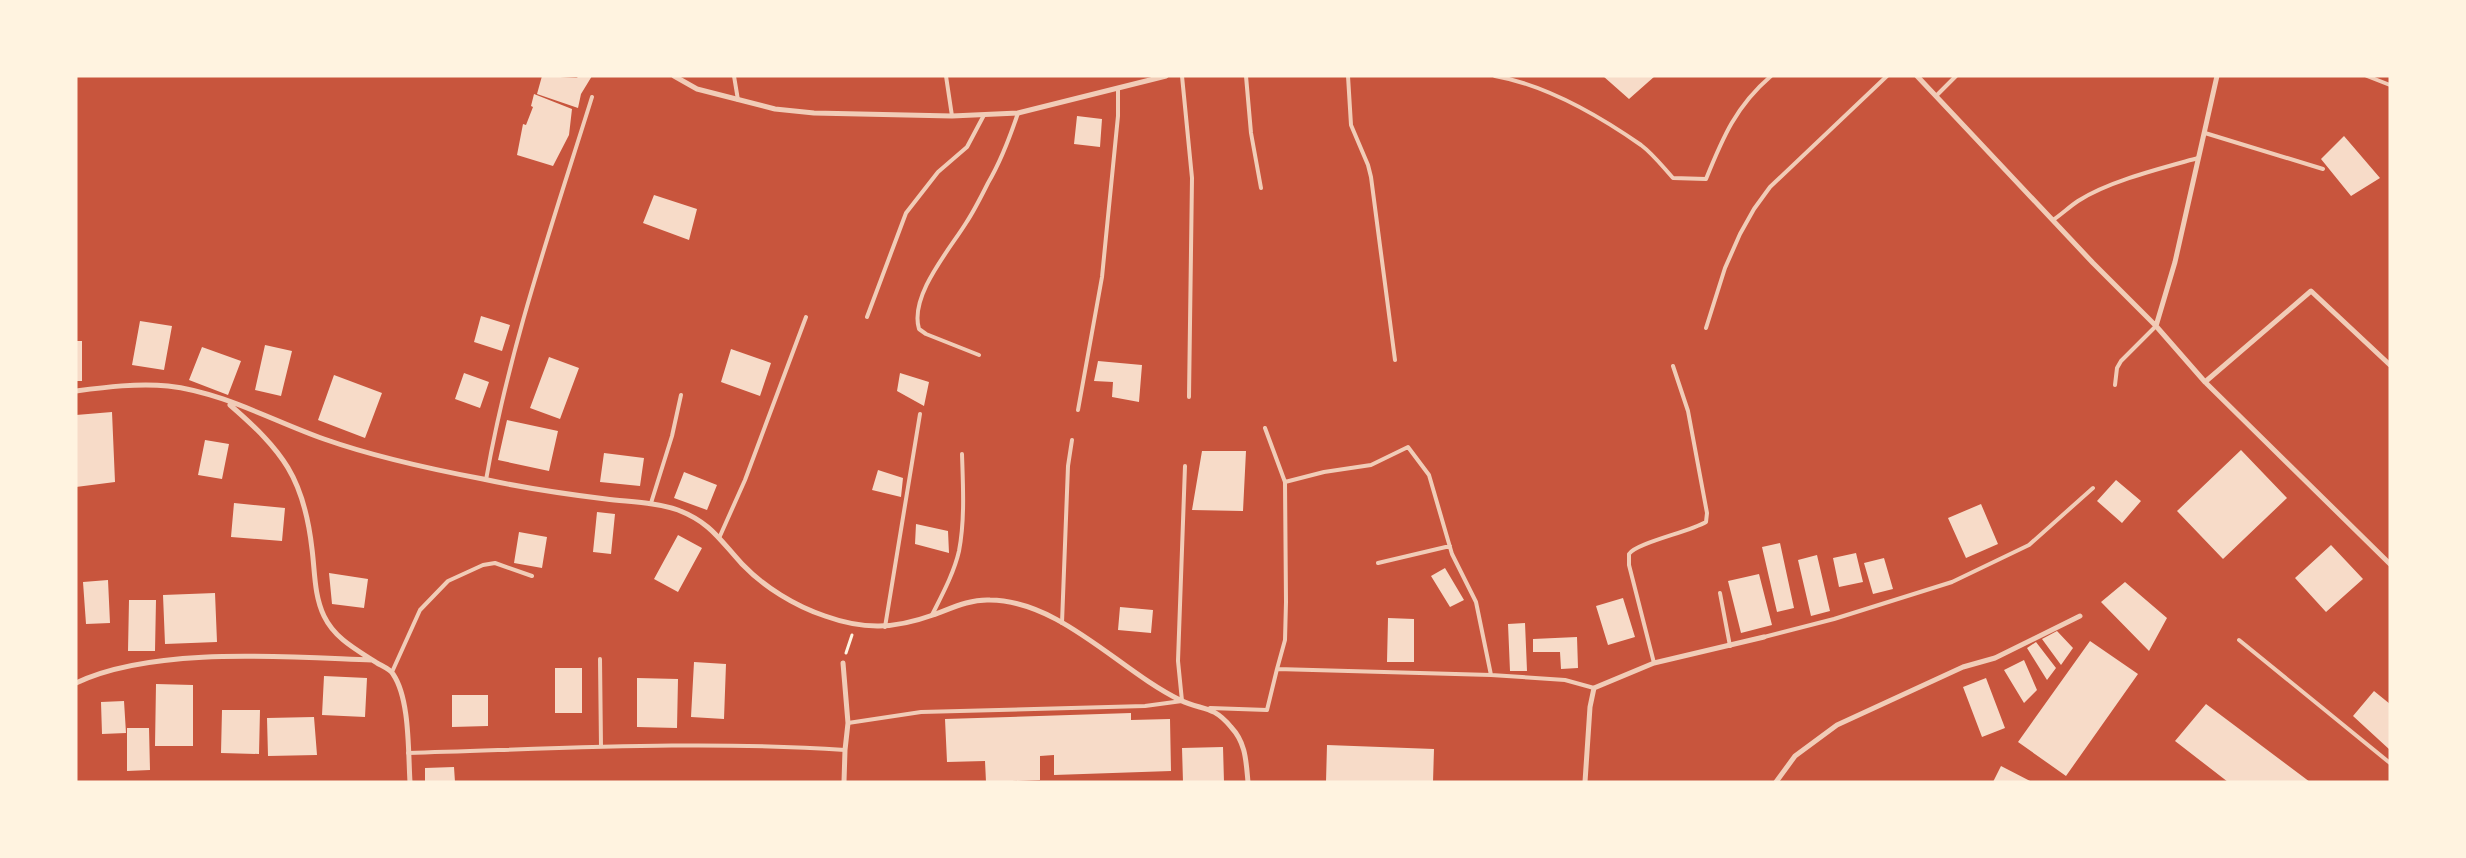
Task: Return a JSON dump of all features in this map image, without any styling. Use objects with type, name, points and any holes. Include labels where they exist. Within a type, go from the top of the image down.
[{"type":"street","points":[[674,76],[697,89],[775,110],[814,113],[952,116],[1018,113],[1166,76]]},
{"type":"street","points":[[1917,76],[2156,326],[2205,382],[2390,564]]},
{"type":"street","points":[[2156,326],[2175,262],[2218,76]]},
{"type":"street","points":[[2205,382],[2310,291],[2390,365]]},
{"type":"street","points":[[76,391],[125,386],[167,386],[199,392],[326,440],[405,462],[486,480],[565,494],[651,503],[676,509],[699,520],[720,536],[743,564],[781,595],[814,612],[855,626],[885,627],[932,615],[960,605],[988,600],[1008,602],[1034,610],[1062,623],[1182,701],[1210,708],[1232,728],[1245,748],[1248,782]]},
{"type":"street","points":[[226,401],[275,447],[290,468],[303,501],[312,548],[315,584],[325,619],[342,640],[392,672],[403,694],[410,782]]},
{"type":"street","points":[[1776,782],[1794,756],[1837,725],[1963,667],[1995,658],[2080,616]]},
{"type":"street","points":[[1585,782],[1590,707],[1594,688],[1654,663],[1764,637]]},
{"type":"street","points":[[76,683],[120,668],[173,659],[303,657],[372,660]]},
{"type":"street","points":[[843,663],[848,723],[844,750],[844,782]]},
{"type":"lane","points":[[734,76],[738,100]]},
{"type":"lane","points":[[946,76],[952,116]]},
{"type":"lane","points":[[1182,76],[1192,178],[1189,397]]},
{"type":"lane","points":[[1246,76],[1252,133],[1262,188]]},
{"type":"lane","points":[[1348,76],[1351,125],[1368,165],[1370,177],[1395,360]]},
{"type":"lane","points":[[1495,76],[1517,80],[1580,107],[1642,146],[1673,178],[1706,179],[1726,130],[1756,89],[1771,76]]},
{"type":"lane","points":[[1706,328],[1725,268],[1740,234],[1754,209],[1770,187],[1886,76]]},
{"type":"lane","points":[[1936,96],[1956,76]]},
{"type":"lane","points":[[2367,76],[2390,85]]},
{"type":"lane","points":[[1078,410],[1102,277],[1118,116],[1118,88]]},
{"type":"lane","points":[[486,480],[497,415],[515,344],[592,97]]},
{"type":"lane","points":[[979,355],[926,334],[919,329],[918,314],[932,275],[967,223],[990,182],[1007,145],[1018,113]]},
{"type":"lane","points":[[866,317],[906,213],[938,172],[967,147],[984,115]]},
{"type":"lane","points":[[2205,132],[2323,169]]},
{"type":"lane","points":[[2054,220],[2079,201],[2101,190],[2159,169],[2198,158]]},
{"type":"lane","points":[[720,536],[745,480],[806,317]]},
{"type":"lane","points":[[2115,385],[2121,361],[2156,326]]},
{"type":"lane","points":[[1654,663],[1629,565],[1629,554],[1637,547],[1695,528],[1706,522],[1707,513],[1688,411],[1673,366]]},
{"type":"lane","points":[[651,503],[672,436],[681,395]]},
{"type":"lane","points":[[885,627],[920,414]]},
{"type":"lane","points":[[1210,708],[1267,710],[1285,640],[1285,482],[1265,428]]},
{"type":"lane","points":[[1062,623],[1067,476],[1072,440]]},
{"type":"lane","points":[[1285,482],[1324,472],[1371,465],[1408,447],[1429,475],[1450,546],[1476,602],[1491,675]]},
{"type":"lane","points":[[932,615],[954,568],[959,550],[963,498],[962,454]]},
{"type":"lane","points":[[848,723],[921,712],[1144,706],[1182,701],[1178,661],[1185,466]]},
{"type":"lane","points":[[1764,637],[1834,619],[1952,582],[2029,546],[2092,488]]},
{"type":"lane","points":[[1378,563],[1450,546]]},
{"type":"lane","points":[[392,672],[420,610],[448,581],[483,565],[496,563],[532,576]]},
{"type":"lane","points":[[1720,593],[1730,646]]},
{"type":"lane","points":[[2238,640],[2390,763]]},
{"type":"lane","points":[[600,659],[601,747]]},
{"type":"lane","points":[[1277,669],[1491,675],[1565,680],[1594,688]]},
{"type":"lane","points":[[408,753],[601,747],[799,747],[844,750]]},
{"type":"path","points":[[843,663],[855,626]]},
{"type":"building","points":[[542,76],[578,78],[575,76],[592,76],[581,94],[578,108],[537,94]]},
{"type":"building","points":[[1603,76],[1655,76],[1629,99]]},
{"type":"building","points":[[534,94],[572,109],[569,135],[553,166],[517,155],[523,124],[526,125],[533,107],[531,106]]},
{"type":"building","points":[[1077,116],[1102,119],[1100,147],[1074,144]]},
{"type":"building","points":[[2344,136],[2380,178],[2351,196],[2321,159]]},
{"type":"building","points":[[654,195],[697,209],[689,240],[643,223]]},
{"type":"building","points":[[481,316],[510,325],[502,351],[474,342]]},
{"type":"building","points":[[140,321],[172,326],[164,370],[132,365]]},
{"type":"building","points":[[76,341],[82,341],[82,381],[76,381]]},
{"type":"building","points":[[265,345],[292,351],[281,396],[255,390]]},
{"type":"building","points":[[202,347],[241,361],[228,395],[189,380]]},
{"type":"building","points":[[731,349],[771,363],[760,396],[721,382]]},
{"type":"building","points":[[549,357],[579,368],[560,419],[530,408]]},
{"type":"building","points":[[1098,361],[1142,365],[1139,402],[1112,397],[1113,382],[1094,381]]},
{"type":"building","points":[[464,373],[489,382],[480,408],[455,399]]},
{"type":"building","points":[[900,373],[929,382],[924,406],[897,391]]},
{"type":"building","points":[[334,375],[382,393],[365,438],[318,420]]},
{"type":"building","points":[[112,412],[115,482],[76,487],[76,415]]},
{"type":"building","points":[[507,420],[558,431],[549,471],[498,460]]},
{"type":"building","points":[[205,440],[229,444],[222,479],[198,475]]},
{"type":"building","points":[[2241,450],[2287,498],[2223,559],[2177,511]]},
{"type":"building","points":[[1202,451],[1246,451],[1243,511],[1192,510]]},
{"type":"building","points":[[604,453],[644,458],[640,486],[600,482]]},
{"type":"building","points":[[878,470],[903,478],[901,497],[872,490]]},
{"type":"building","points":[[684,472],[717,485],[707,510],[674,498]]},
{"type":"building","points":[[2116,480],[2141,501],[2122,523],[2097,501]]},
{"type":"building","points":[[234,503],[285,508],[282,541],[231,537]]},
{"type":"building","points":[[1981,504],[1998,544],[1966,558],[1948,518]]},
{"type":"building","points":[[597,512],[615,514],[611,554],[593,552]]},
{"type":"building","points":[[916,524],[948,531],[949,553],[915,544]]},
{"type":"building","points":[[519,532],[547,537],[542,568],[514,563]]},
{"type":"building","points":[[678,535],[702,548],[678,592],[654,579]]},
{"type":"building","points":[[1780,543],[1794,608],[1777,612],[1762,547]]},
{"type":"building","points":[[2331,545],[2363,579],[2326,612],[2295,578]]},
{"type":"building","points":[[1856,553],[1863,582],[1839,587],[1833,558]]},
{"type":"building","points":[[1817,555],[1830,611],[1811,616],[1798,560]]},
{"type":"building","points":[[1884,558],[1893,589],[1873,594],[1864,563]]},
{"type":"building","points":[[1445,568],[1464,600],[1450,607],[1431,576]]},
{"type":"building","points":[[329,573],[368,579],[364,608],[332,604]]},
{"type":"building","points":[[1759,574],[1772,625],[1741,633],[1728,581]]},
{"type":"building","points":[[108,580],[110,623],[86,624],[83,582]]},
{"type":"building","points":[[2125,582],[2167,618],[2149,651],[2101,602]]},
{"type":"building","points":[[215,593],[217,642],[165,644],[163,595]]},
{"type":"building","points":[[1623,598],[1635,637],[1608,645],[1596,606]]},
{"type":"building","points":[[129,600],[156,600],[155,651],[128,651]]},
{"type":"building","points":[[1120,607],[1153,610],[1151,633],[1118,630]]},
{"type":"building","points":[[1388,618],[1414,619],[1414,662],[1387,662]]},
{"type":"building","points":[[1525,623],[1527,671],[1510,671],[1508,624]]},
{"type":"building","points":[[2057,631],[2073,648],[2061,665],[2042,639]]},
{"type":"building","points":[[1577,637],[1578,668],[1561,669],[1560,652],[1533,652],[1533,639]]},
{"type":"building","points":[[2090,641],[2138,674],[2066,776],[2018,742]]},
{"type":"building","points":[[2036,642],[2056,668],[2047,680],[2027,648]]},
{"type":"building","points":[[2024,660],[2037,690],[2024,703],[2004,670]]},
{"type":"building","points":[[694,662],[726,664],[724,719],[691,717]]},
{"type":"building","points":[[555,668],[582,668],[582,713],[555,713]]},
{"type":"building","points":[[324,676],[367,678],[365,717],[322,715]]},
{"type":"building","points":[[637,678],[678,679],[677,728],[637,727]]},
{"type":"building","points":[[1986,678],[2005,728],[1982,737],[1963,687]]},
{"type":"building","points":[[156,684],[193,685],[193,746],[155,746]]},
{"type":"building","points":[[2374,691],[2390,704],[2390,750],[2353,716]]},
{"type":"building","points":[[452,695],[488,695],[488,726],[452,727]]},
{"type":"building","points":[[124,701],[126,733],[102,734],[101,702]]},
{"type":"building","points":[[2206,704],[2310,782],[2228,782],[2175,741]]},
{"type":"building","points":[[222,710],[260,710],[259,754],[221,753]]},
{"type":"building","points":[[1131,713],[1131,720],[1170,719],[1171,771],[1054,775],[1054,755],[1040,756],[1040,780],[986,782],[985,761],[947,762],[945,719]]},
{"type":"building","points":[[314,717],[317,755],[268,756],[267,718]]},
{"type":"building","points":[[127,728],[149,728],[150,770],[127,771]]},
{"type":"building","points":[[1327,745],[1434,749],[1433,782],[1326,782]]},
{"type":"building","points":[[1223,747],[1224,782],[1183,782],[1182,748]]},
{"type":"building","points":[[2001,766],[2032,782],[1993,782]]},
{"type":"building","points":[[454,767],[455,782],[425,782],[425,768]]}]
